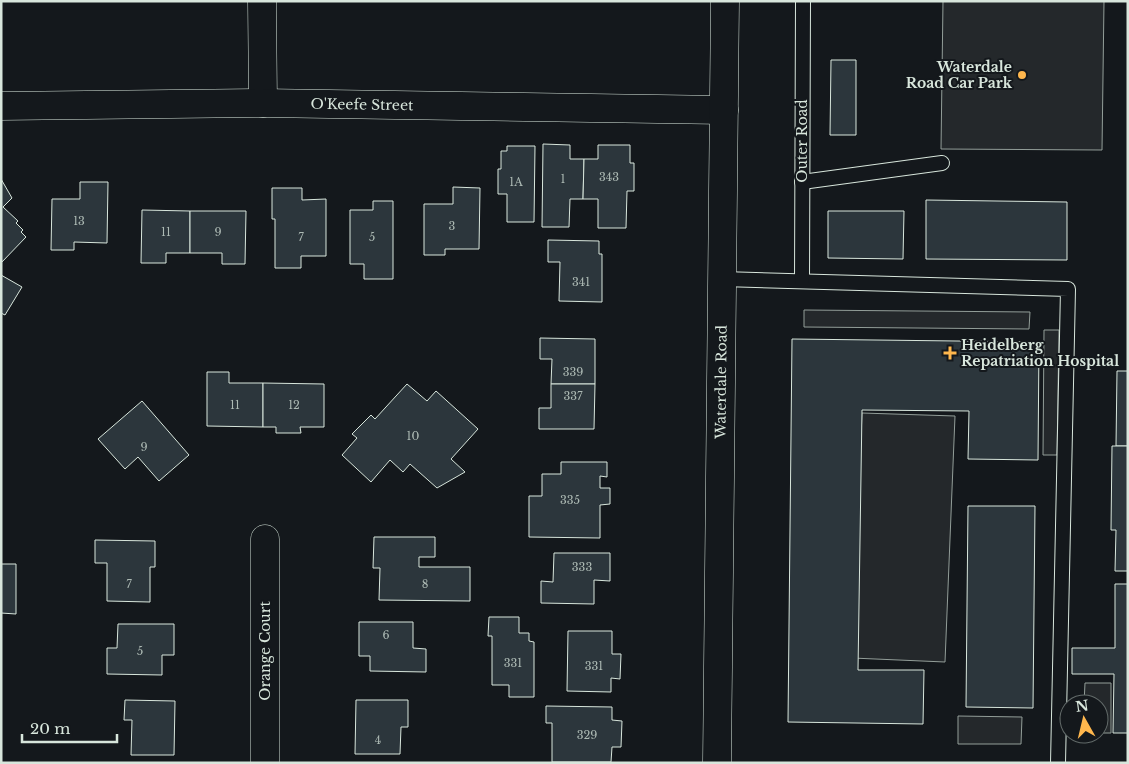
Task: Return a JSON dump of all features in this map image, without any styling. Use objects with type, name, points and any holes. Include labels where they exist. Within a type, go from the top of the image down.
[{"type":"street","points":[[262,1],[263,103]]},
{"type":"street","name":"Waterdale Road","points":[[717,763],[725,1]]},
{"type":"street","name":"O'Keefe Street","points":[[1,106],[263,103],[724,110]]},
{"type":"street","name":"Orange Court","points":[[265,538],[265,763]]},
{"type":"lane","name":"Outer Road","points":[[802,281],[803,1]]},
{"type":"lane","points":[[802,182],[942,163]]},
{"type":"lane","points":[[722,279],[1068,289],[1058,763]]},
{"type":"shaded area","name":"Waterdale Road Car Park","points":[[943,1],[1104,1],[1102,150],[941,149]]},
{"type":"shaded area","points":[[804,310],[1030,312],[1029,329],[804,327]]},
{"type":"shaded area","points":[[1044,330],[1059,330],[1057,455],[1043,455]]},
{"type":"shaded area","points":[[862,413],[955,416],[945,662],[852,658]]},
{"type":"shaded area","points":[[1085,683],[1111,683],[1111,733],[1109,733],[1109,694],[1084,694]]},
{"type":"shaded area","points":[[958,716],[1022,717],[1021,744],[958,744]]},
{"type":"building","points":[[831,60],[856,60],[856,135],[830,135]]},
{"type":"building","points":[[543,144],[570,145],[570,159],[584,159],[583,199],[570,199],[569,227],[542,227]]},
{"type":"building","points":[[598,145],[630,145],[630,163],[634,163],[634,191],[627,191],[626,228],[598,228],[598,199],[583,199],[584,159],[598,159]]},
{"type":"building","points":[[507,146],[535,146],[534,222],[507,222],[507,194],[498,194],[498,169],[501,169],[501,151],[507,151]]},
{"type":"building","points":[[1,179],[12,198],[3,207],[18,221],[16,223],[23,230],[21,232],[26,237],[1,263]]},
{"type":"building","points":[[80,182],[108,182],[107,243],[74,242],[74,250],[51,250],[52,199],[80,199]]},
{"type":"building","points":[[453,187],[480,188],[479,249],[445,249],[445,255],[424,255],[424,204],[453,204]]},
{"type":"building","points":[[272,188],[302,188],[302,200],[326,199],[326,256],[301,256],[301,268],[275,268],[275,219],[272,219]]},
{"type":"building","points":[[926,200],[1067,202],[1067,260],[926,259]]},
{"type":"building","points":[[373,201],[393,201],[393,279],[364,279],[364,264],[350,264],[350,210],[373,210]]},
{"type":"building","points":[[142,210],[190,211],[190,253],[166,253],[166,263],[141,263]]},
{"type":"building","points":[[190,211],[246,211],[245,264],[222,264],[222,253],[190,253]]},
{"type":"building","points":[[828,211],[904,211],[903,259],[828,258]]},
{"type":"building","points":[[548,240],[599,241],[599,254],[602,254],[602,302],[559,301],[560,262],[548,262]]},
{"type":"building","points":[[1,275],[22,287],[5,315],[1,313]]},
{"type":"building","points":[[540,338],[595,339],[595,384],[551,384],[552,359],[540,359]]},
{"type":"building","points":[[792,339],[1039,342],[1038,460],[968,459],[969,411],[862,410],[858,670],[924,670],[923,724],[788,722]]},
{"type":"building","points":[[1117,371],[1128,371],[1128,446],[1116,446]]},
{"type":"building","points":[[207,372],[229,372],[229,383],[263,383],[263,427],[207,426]]},
{"type":"building","points":[[263,383],[324,384],[324,427],[300,427],[301,433],[276,433],[276,427],[263,427]]},
{"type":"building","points":[[407,384],[427,401],[436,391],[478,429],[451,459],[465,472],[437,488],[410,464],[403,472],[390,460],[371,482],[342,455],[357,438],[352,434],[371,415],[375,419]]},
{"type":"building","points":[[551,384],[595,384],[594,429],[539,429],[539,408],[551,408]]},
{"type":"building","points":[[142,401],[189,455],[159,481],[138,457],[125,469],[98,439]]},
{"type":"building","points":[[1112,446],[1128,446],[1128,571],[1115,571],[1116,530],[1111,530]]},
{"type":"building","points":[[561,462],[607,462],[607,477],[600,476],[600,488],[610,488],[610,504],[600,505],[600,538],[529,537],[529,496],[542,496],[542,474],[561,474]]},
{"type":"building","points":[[968,506],[1035,506],[1033,708],[966,707]]},
{"type":"building","points":[[374,537],[435,537],[435,557],[419,557],[419,567],[470,567],[470,601],[379,600],[380,568],[373,568]]},
{"type":"building","points":[[95,540],[155,541],[155,567],[150,567],[150,602],[107,601],[107,563],[95,563]]},
{"type":"building","points":[[554,553],[610,553],[610,581],[594,580],[594,604],[541,603],[541,581],[553,582]]},
{"type":"building","points":[[1,564],[16,564],[16,614],[1,613]]},
{"type":"building","points":[[1115,584],[1128,584],[1128,733],[1113,733],[1114,674],[1072,674],[1072,648],[1115,648]]},
{"type":"building","points":[[489,617],[519,617],[519,633],[529,633],[529,641],[534,642],[534,697],[509,697],[509,685],[492,685],[492,636],[488,636]]},
{"type":"building","points":[[359,622],[413,622],[413,648],[426,649],[426,672],[370,671],[370,656],[359,656]]},
{"type":"building","points":[[118,624],[174,624],[174,655],[162,655],[162,675],[107,674],[107,648],[117,648]]},
{"type":"building","points":[[568,631],[612,631],[612,654],[621,654],[620,679],[611,678],[611,692],[567,691]]},
{"type":"building","points":[[125,700],[175,701],[174,755],[131,755],[132,720],[124,720]]},
{"type":"building","points":[[356,700],[408,700],[408,727],[401,727],[400,754],[355,754]]},
{"type":"building","points":[[546,706],[612,707],[612,720],[622,721],[621,747],[612,747],[611,762],[552,762],[552,723],[546,723]]},
{"type":"place","name":"Waterdale Road Car Park","points":[[1022,75]]},
{"type":"place","name":"Heidelberg Repatriation Hospital","points":[[950,353]]}]
